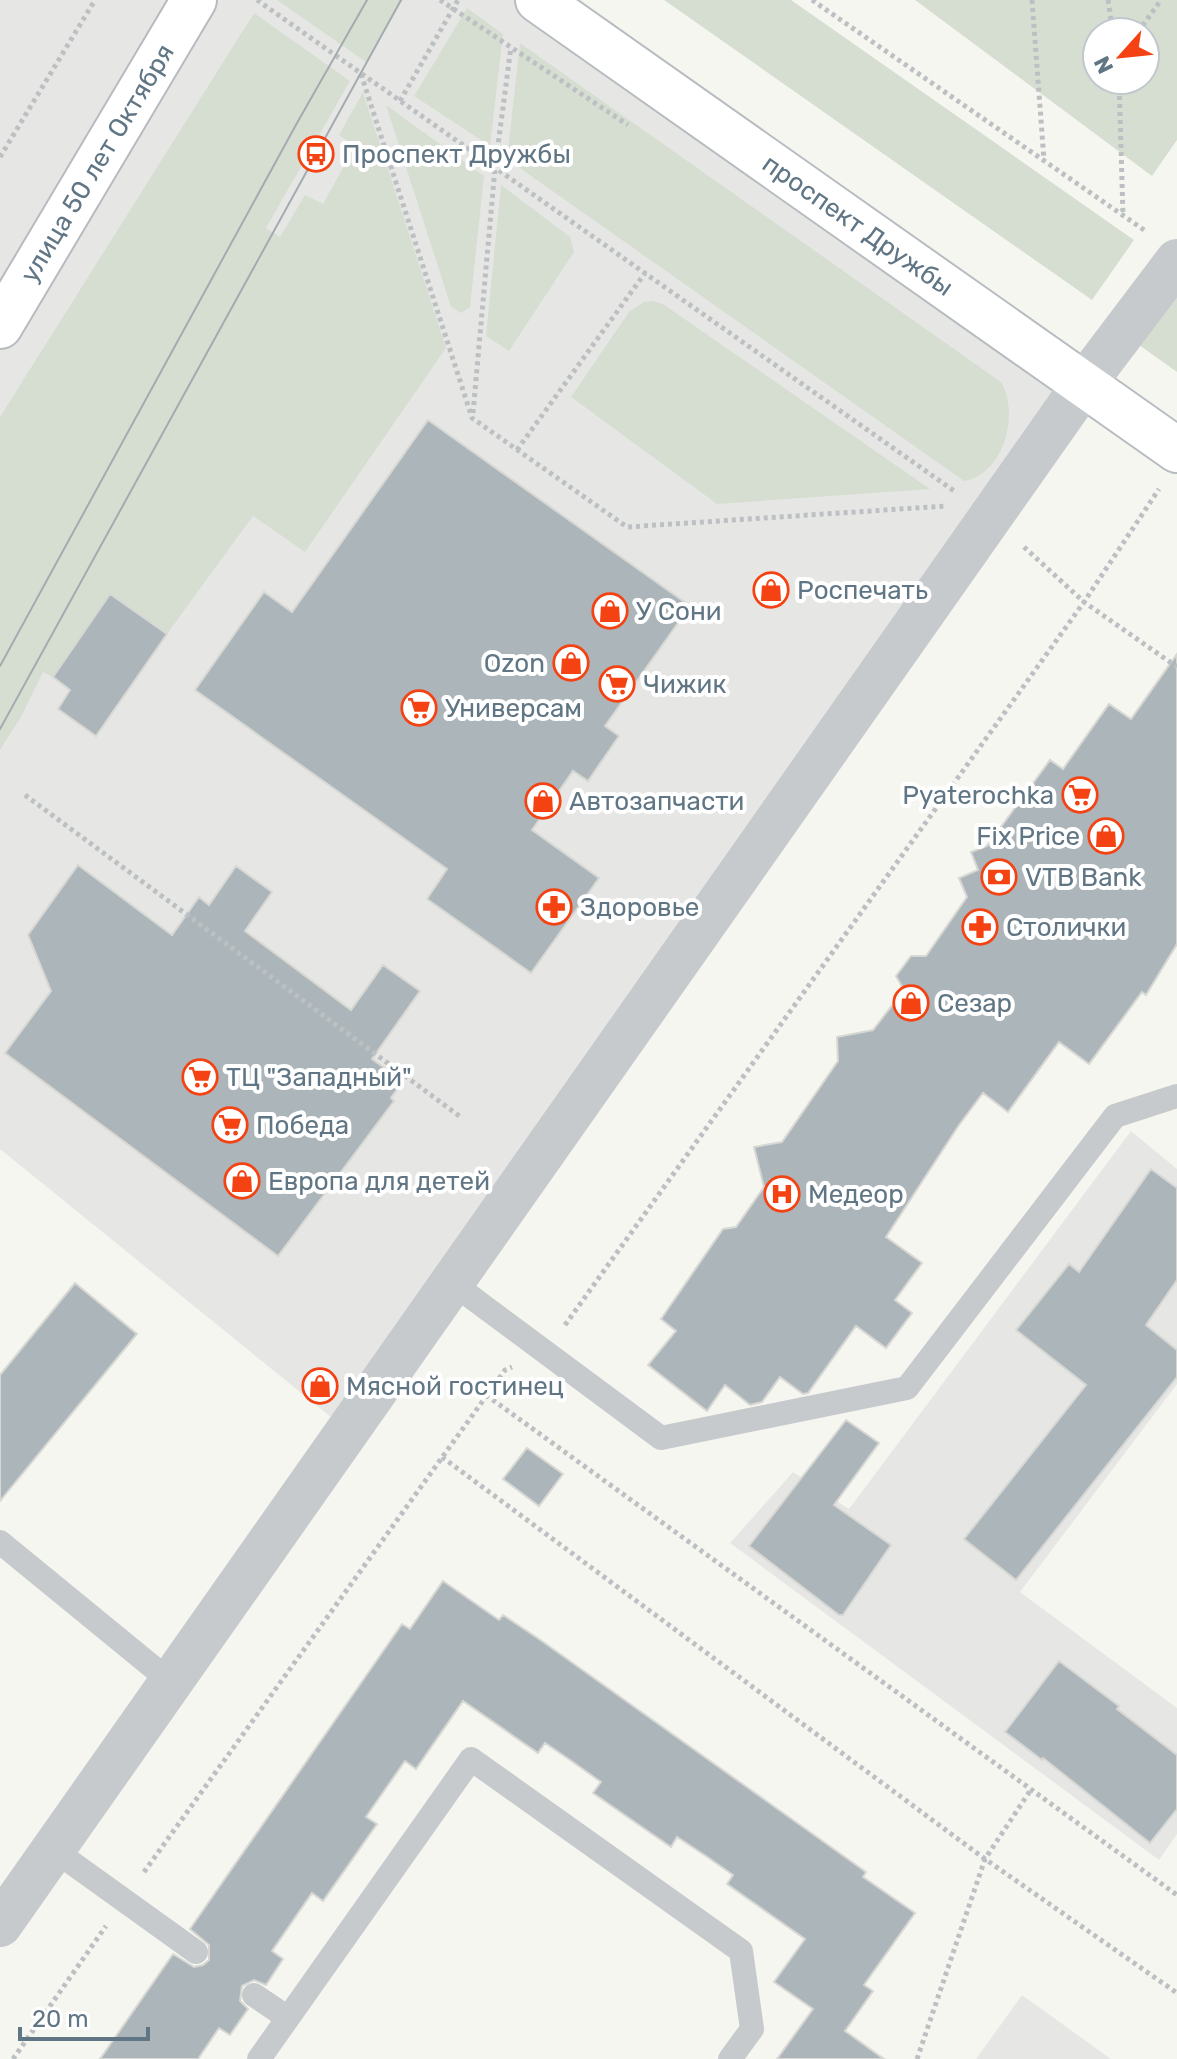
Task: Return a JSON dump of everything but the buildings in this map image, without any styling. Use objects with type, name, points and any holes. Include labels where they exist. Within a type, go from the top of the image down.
[{"type":"main road","name":"улица 50 лет Октября","points":[[0,326],[194,0]]},
{"type":"main road","name":"проспект Дружбы","points":[[538,0],[1084,384],[1168,469]]},
{"type":"street","points":[[0,1925],[451,1282],[983,510],[1084,384],[1166,250]]},
{"type":"lane","points":[[451,1282],[661,1438],[907,1388],[1115,1116],[1177,1096]]},
{"type":"lane","points":[[0,1542],[171,1682]]},
{"type":"lane","points":[[259,2059],[471,1759],[741,1951],[752,2029],[730,2059]]},
{"type":"lane","points":[[54,1850],[196,1952]]},
{"type":"lane","points":[[254,1995],[288,2018]]},
{"type":"path","points":[[0,157],[95,0]]},
{"type":"path","points":[[257,0],[983,510],[1084,602],[1177,667]]},
{"type":"path","points":[[440,0],[628,125]]},
{"type":"path","points":[[400,101],[458,0]]},
{"type":"path","points":[[812,0],[1123,216],[1166,250]]},
{"type":"path","points":[[1032,0],[1044,161]]},
{"type":"path","points":[[472,418],[495,168],[511,47]]},
{"type":"path","points":[[361,73],[472,418],[517,450],[627,527],[983,510]]},
{"type":"path","points":[[1119,96],[1123,216]]},
{"type":"path","points":[[517,450],[645,273]]},
{"type":"path","points":[[13,2059],[486,1395],[505,1370],[546,1352],[1084,602],[1168,469]]},
{"type":"path","points":[[25,795],[462,1118]]},
{"type":"path","points":[[486,1395],[1177,1895]]},
{"type":"path","points":[[442,1457],[985,1859],[1177,1993]]},
{"type":"path","points":[[917,2059],[985,1859],[1030,1791]]},
{"type":"shaded area","points":[[0,0],[531,0],[1091,385],[342,1426],[0,1149]]},
{"type":"shaded area","points":[[277,0],[403,0],[366,62]]},
{"type":"shaded area","points":[[664,0],[791,0],[1134,240],[1092,300]]},
{"type":"shaded area","points":[[915,0],[1177,0],[1177,140],[1152,176]]},
{"type":"shaded area","points":[[467,8],[503,34],[490,146],[414,96]]},
{"type":"shaded area","points":[[254,13],[350,81],[266,228],[280,237],[305,195],[323,204],[355,146],[339,135],[363,92],[446,348],[305,552],[253,516],[167,634],[110,594],[53,677],[43,672],[21,717],[0,750],[0,417]]},
{"type":"shaded area","points":[[520,43],[1001,382],[1007,395],[1008,425],[1005,441],[989,467],[978,476],[964,481],[507,159]]},
{"type":"shaded area","points":[[386,105],[484,176],[470,307],[461,313],[451,307]]},
{"type":"shaded area","points":[[501,185],[570,237],[574,252],[509,351],[486,336]]},
{"type":"shaded area","points":[[1177,291],[1177,372],[1139,345]]},
{"type":"shaded area","points":[[644,302],[663,304],[930,489],[717,504],[571,397],[629,312]]},
{"type":"shaded area","points":[[1131,1131],[1177,1169],[1177,1384],[1020,1592],[1177,1708],[1177,1834],[1159,1860],[730,1543],[793,1472],[849,1509]]},
{"type":"shaded area","points":[[1022,1995],[1111,2059],[976,2059]]},
{"type":"tram line","points":[[0,666],[367,0]]},
{"type":"tram line","points":[[0,729],[401,0]]},
{"type":"place","name":"Проспект Дружбы","points":[[316,154]]},
{"type":"place","name":"Роспечать","points":[[771,590]]},
{"type":"place","name":"У Сони","points":[[610,611]]},
{"type":"place","name":"Ozon","points":[[571,663]]},
{"type":"place","name":"Чижик","points":[[617,684]]},
{"type":"place","name":"Универсам","points":[[419,708]]},
{"type":"place","name":"Pyaterochka","points":[[1080,795]]},
{"type":"place","name":"Автозапчасти","points":[[543,801]]},
{"type":"place","name":"Fix Price","points":[[1106,836]]},
{"type":"place","name":"VTB Bank","points":[[999,877]]},
{"type":"place","name":"Здоровье","points":[[554,907]]},
{"type":"place","name":"Столички","points":[[980,927]]},
{"type":"place","name":"Сезар","points":[[911,1003]]},
{"type":"place","name":"ТЦ \"Западный\"","points":[[200,1077]]},
{"type":"place","name":"Победа","points":[[230,1125]]},
{"type":"place","name":"Европа для детей","points":[[242,1181]]},
{"type":"place","name":"Медеор","points":[[782,1194]]},
{"type":"place","name":"Мясной гостинец","points":[[320,1386]]}]
